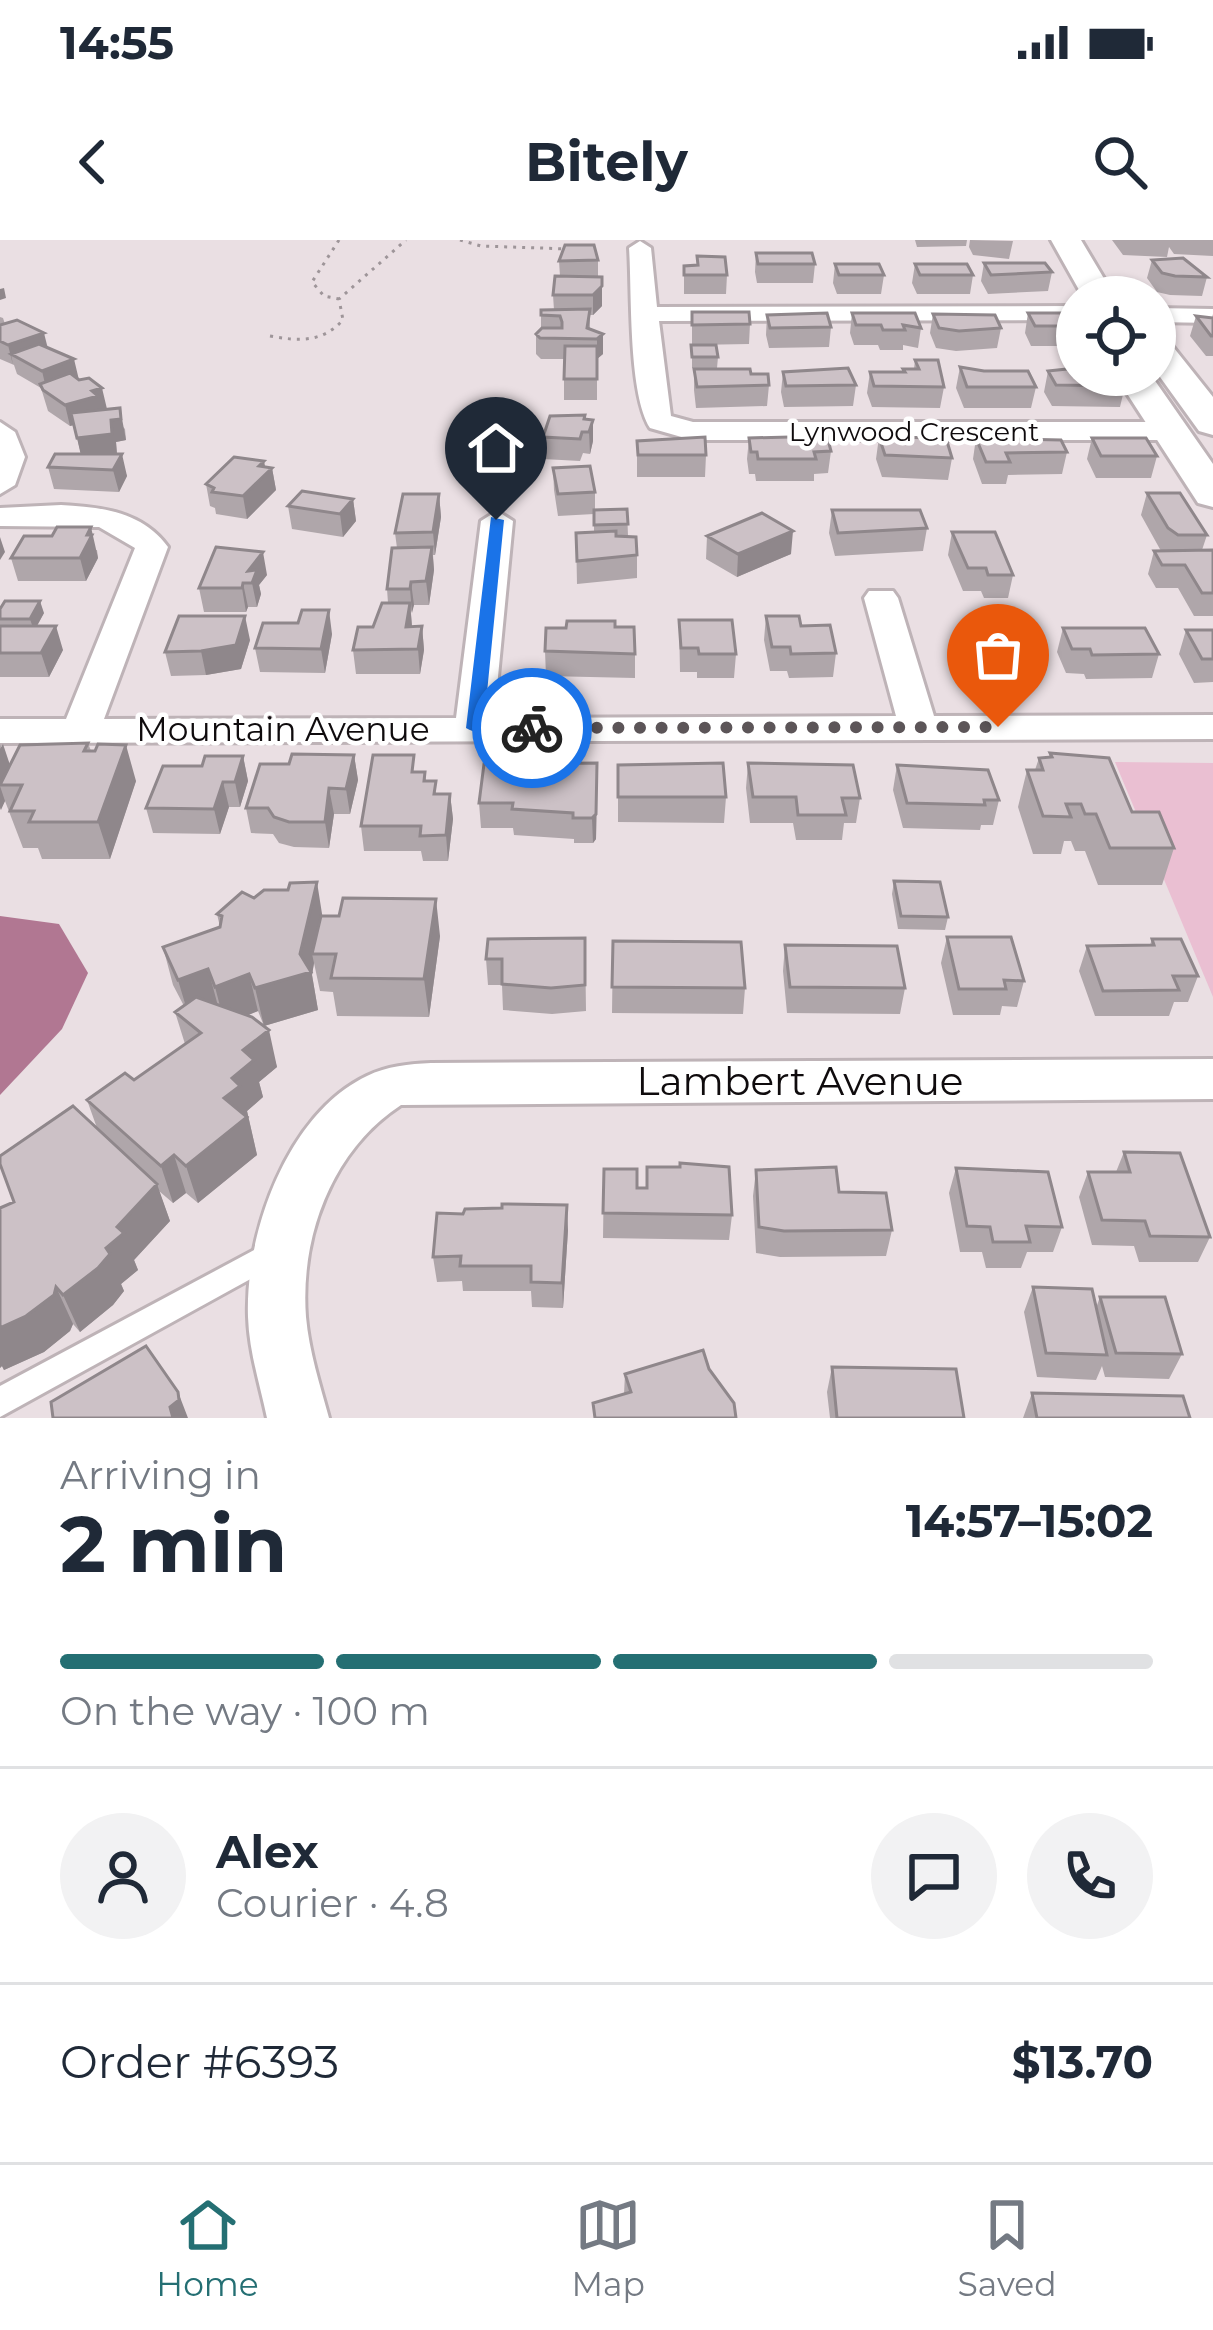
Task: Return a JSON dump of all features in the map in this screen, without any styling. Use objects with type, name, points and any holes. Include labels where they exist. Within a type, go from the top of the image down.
[{"type":"main road","points":[[1066,240],[1087,276]]},
{"type":"main road","points":[[1176,375],[1213,423]]},
{"type":"main road","points":[[1147,396],[1213,494]]},
{"type":"main road","points":[[1170,431],[1213,432]]},
{"type":"street","points":[[640,248],[644,314],[1056,313]]},
{"type":"street","name":"Lynwood Crescent","points":[[644,314],[653,407],[660,422],[692,431],[1170,431]]},
{"type":"street","points":[[1176,315],[1213,316]]},
{"type":"street","points":[[0,431],[10,443],[10,468],[0,485]]},
{"type":"street","points":[[0,517],[106,518],[139,529],[152,547],[81,730]]},
{"type":"street","points":[[475,728],[496,520]]},
{"type":"street","points":[[881,598],[918,728]]},
{"type":"street","name":"Mountain Avenue","points":[[0,730],[1213,727]]},
{"type":"street","name":"Lambert Avenue","points":[[280,1249],[308,1175],[340,1128],[363,1103],[388,1088],[430,1082],[1213,1079]]},
{"type":"street","points":[[280,1249],[277,1317],[298,1418]]},
{"type":"lane","points":[[0,1402],[280,1249]]},
{"type":"path","points":[[339,240],[312,282],[324,296],[339,299],[397,254],[406,240]]},
{"type":"path","points":[[460,240],[481,246],[544,249],[640,248]]},
{"type":"path","points":[[270,336],[312,340],[333,333],[343,320],[339,299]]},
{"type":"shaded area","points":[[1115,762],[1213,763],[1213,997]]},
{"type":"shaded area","points":[[0,916],[59,924],[88,973],[62,1029],[0,1095]]},
{"type":"building","points":[[565,245],[594,245],[598,260],[559,261]]},
{"type":"building","points":[[756,253],[812,253],[815,264],[758,264]]},
{"type":"building","points":[[697,256],[725,257],[727,275],[684,275],[684,266],[698,265]]},
{"type":"building","points":[[1183,258],[1207,277],[1162,273],[1152,260]]},
{"type":"building","points":[[984,263],[1045,263],[1052,272],[991,275]]},
{"type":"building","points":[[835,264],[879,264],[884,275],[839,275]]},
{"type":"building","points":[[915,264],[967,264],[973,275],[920,275]]},
{"type":"building","points":[[555,276],[602,277],[602,286],[593,295],[553,295]]},
{"type":"building","points":[[590,309],[587,328],[603,334],[597,339],[540,338],[536,334],[542,328],[562,328],[560,316],[541,315],[541,310]]},
{"type":"building","points":[[692,312],[749,312],[750,324],[692,325]]},
{"type":"building","points":[[827,313],[831,327],[770,328],[767,315]]},
{"type":"building","points":[[852,313],[915,313],[921,328],[903,325],[905,330],[883,330],[881,325],[856,325]]},
{"type":"building","points":[[1028,313],[1056,313],[1056,326],[1035,326]]},
{"type":"building","points":[[933,314],[995,315],[1001,328],[939,328]]},
{"type":"building","points":[[1196,316],[1213,318],[1213,336],[1211,336]]},
{"type":"building","points":[[17,320],[44,333],[8,345],[0,341],[0,325]]},
{"type":"building","points":[[39,344],[74,359],[42,371],[11,354]]},
{"type":"building","points":[[691,345],[716,345],[718,357],[692,357]]},
{"type":"building","points":[[565,346],[597,346],[597,379],[564,379]]},
{"type":"building","points":[[915,360],[938,360],[944,387],[874,386],[870,372],[919,369]]},
{"type":"building","points":[[960,367],[1028,371],[1036,387],[967,387]]},
{"type":"building","points":[[848,368],[856,385],[786,386],[783,372]]},
{"type":"building","points":[[694,369],[750,369],[751,374],[768,374],[769,385],[697,387]]},
{"type":"building","points":[[70,373],[102,388],[92,391],[98,396],[65,405],[40,384]]},
{"type":"building","points":[[120,408],[121,419],[111,420],[112,434],[77,438],[71,413]]},
{"type":"building","points":[[585,415],[584,419],[593,420],[580,439],[543,437],[550,416]]},
{"type":"building","points":[[827,436],[831,451],[814,452],[816,459],[758,459],[757,452],[751,452],[749,438]]},
{"type":"building","points":[[705,437],[706,455],[638,455],[637,441]]},
{"type":"building","points":[[879,437],[946,438],[952,458],[885,455]]},
{"type":"building","points":[[976,438],[1061,440],[1067,452],[1006,453],[1010,462],[986,462]]},
{"type":"building","points":[[1092,438],[1146,438],[1157,456],[1101,456]]},
{"type":"building","points":[[55,454],[122,454],[113,470],[48,467]]},
{"type":"building","points":[[234,457],[264,461],[259,466],[272,468],[243,496],[212,492],[214,488],[206,484]]},
{"type":"building","points":[[590,466],[595,492],[558,494],[553,468]]},
{"type":"building","points":[[302,491],[353,499],[340,514],[288,506]]},
{"type":"building","points":[[1147,493],[1180,493],[1207,535],[1178,535],[1168,528]]},
{"type":"building","points":[[403,494],[439,494],[433,532],[395,533]]},
{"type":"building","points":[[627,509],[628,524],[594,525],[594,510]]},
{"type":"building","points":[[832,510],[920,510],[927,528],[838,533]]},
{"type":"building","points":[[762,513],[793,531],[738,554],[707,536]]},
{"type":"building","points":[[57,527],[91,527],[87,535],[92,535],[80,558],[11,558],[24,536],[52,536]]},
{"type":"building","points":[[616,531],[616,536],[636,537],[637,555],[577,561],[576,533]]},
{"type":"building","points":[[952,532],[995,532],[1013,575],[988,575],[986,568],[968,568]]},
{"type":"building","points":[[216,547],[263,552],[248,571],[257,570],[252,583],[243,583],[242,588],[199,588]]},
{"type":"building","points":[[432,547],[426,581],[411,582],[410,589],[387,589],[392,548]]},
{"type":"building","points":[[1213,550],[1213,593],[1202,593],[1185,565],[1162,565],[1154,551]]},
{"type":"building","points":[[5,601],[40,601],[30,619],[0,619]]},
{"type":"building","points":[[382,603],[410,603],[406,627],[422,626],[418,649],[353,650],[358,627],[373,627]]},
{"type":"building","points":[[302,610],[329,610],[321,649],[255,648],[263,623],[298,623]]},
{"type":"building","points":[[179,616],[245,616],[236,645],[165,652]]},
{"type":"building","points":[[766,616],[799,616],[801,626],[830,625],[836,653],[791,654],[790,647],[772,647]]},
{"type":"building","points":[[679,620],[732,620],[736,654],[699,654],[698,648],[681,648]]},
{"type":"building","points":[[567,621],[615,621],[615,627],[634,627],[635,654],[545,651],[546,628],[566,628]]},
{"type":"building","points":[[989,621],[1035,628],[1045,653],[976,654],[967,628],[991,628]]},
{"type":"building","points":[[0,626],[56,626],[41,653],[0,653]]},
{"type":"building","points":[[1063,628],[1145,628],[1159,654],[1092,655],[1090,649],[1072,649]]},
{"type":"building","points":[[1186,630],[1213,630],[1213,659],[1202,659]]},
{"type":"building","points":[[88,743],[84,751],[95,751],[98,744],[126,745],[98,822],[29,822],[34,811],[10,811],[22,785],[0,785],[20,745]]},
{"type":"building","points":[[1050,753],[1109,758],[1132,812],[1159,812],[1174,848],[1110,848],[1096,814],[1085,814],[1081,804],[1066,804],[1071,817],[1043,816],[1027,770],[1043,770],[1039,758],[1052,757]]},
{"type":"building","points":[[292,754],[354,755],[346,789],[329,788],[325,822],[289,822],[274,817],[268,808],[246,808],[260,764],[289,764]]},
{"type":"building","points":[[373,755],[414,755],[412,772],[425,772],[424,781],[436,781],[434,794],[450,794],[446,835],[420,836],[421,826],[361,826]]},
{"type":"building","points":[[205,756],[243,756],[235,782],[223,782],[214,809],[146,808],[163,766],[202,766]]},
{"type":"building","points":[[597,763],[596,814],[592,818],[512,809],[513,803],[479,803],[484,764]]},
{"type":"building","points":[[723,763],[726,797],[618,797],[618,765]]},
{"type":"building","points":[[748,763],[853,765],[860,798],[842,798],[846,815],[798,815],[796,797],[753,797]]},
{"type":"building","points":[[897,765],[988,770],[999,800],[984,800],[985,805],[907,803]]},
{"type":"building","points":[[894,881],[940,882],[948,917],[901,916]]},
{"type":"building","points":[[317,882],[300,954],[311,972],[255,988],[249,974],[215,987],[208,969],[178,980],[163,947],[220,927],[222,916],[217,914],[242,892],[254,898],[264,890],[288,890],[290,883]]},
{"type":"building","points":[[343,898],[436,899],[424,979],[331,978],[336,954],[312,954],[321,916],[339,916]]},
{"type":"building","points":[[947,937],[1011,937],[1024,981],[1004,980],[1006,989],[959,989]]},
{"type":"building","points":[[585,938],[585,985],[502,984],[502,959],[486,959],[488,939]]},
{"type":"building","points":[[1152,939],[1181,939],[1198,976],[1173,976],[1179,990],[1103,991],[1087,946],[1154,945]]},
{"type":"building","points":[[613,941],[741,942],[745,988],[612,987]]},
{"type":"building","points":[[785,945],[897,946],[905,988],[790,987]]},
{"type":"building","points":[[196,997],[252,1017],[269,1030],[243,1050],[254,1060],[232,1078],[240,1086],[224,1098],[247,1117],[186,1166],[174,1155],[161,1166],[87,1100],[125,1073],[134,1080],[201,1033],[175,1012]]},
{"type":"building","points":[[73,1106],[157,1184],[117,1227],[124,1233],[106,1248],[110,1254],[98,1268],[63,1295],[56,1287],[54,1295],[26,1316],[0,1328],[0,1208],[14,1202],[0,1156]]},
{"type":"building","points":[[1124,1152],[1180,1153],[1210,1237],[1150,1236],[1145,1221],[1102,1220],[1088,1172],[1130,1172]]},
{"type":"building","points":[[680,1163],[729,1167],[732,1215],[603,1213],[604,1169],[637,1169],[637,1188],[647,1188],[647,1167],[680,1167]]},
{"type":"building","points":[[836,1167],[839,1192],[886,1193],[892,1230],[759,1227],[756,1170]]},
{"type":"building","points":[[956,1168],[1048,1172],[1062,1227],[1026,1226],[1030,1242],[993,1242],[990,1227],[967,1226]]},
{"type":"building","points":[[502,1204],[567,1205],[562,1283],[531,1282],[531,1266],[460,1266],[461,1256],[433,1257],[437,1213],[463,1214],[465,1209],[502,1208]]},
{"type":"building","points":[[1033,1287],[1092,1289],[1107,1355],[1046,1353]]},
{"type":"building","points":[[1100,1297],[1165,1297],[1182,1354],[1116,1353]]},
{"type":"building","points":[[146,1346],[178,1392],[179,1400],[170,1407],[173,1418],[53,1418],[51,1402]]},
{"type":"building","points":[[703,1350],[709,1369],[734,1403],[736,1418],[595,1418],[593,1403],[631,1392],[625,1374]]},
{"type":"building","points":[[832,1367],[956,1369],[964,1418],[837,1418]]},
{"type":"building","points":[[1032,1393],[1183,1396],[1190,1418],[1037,1418]]},
{"type":"way so far","points":[[532,728],[998,727]]},
{"type":"route","points":[[496,520],[475,728],[532,728]]}]
